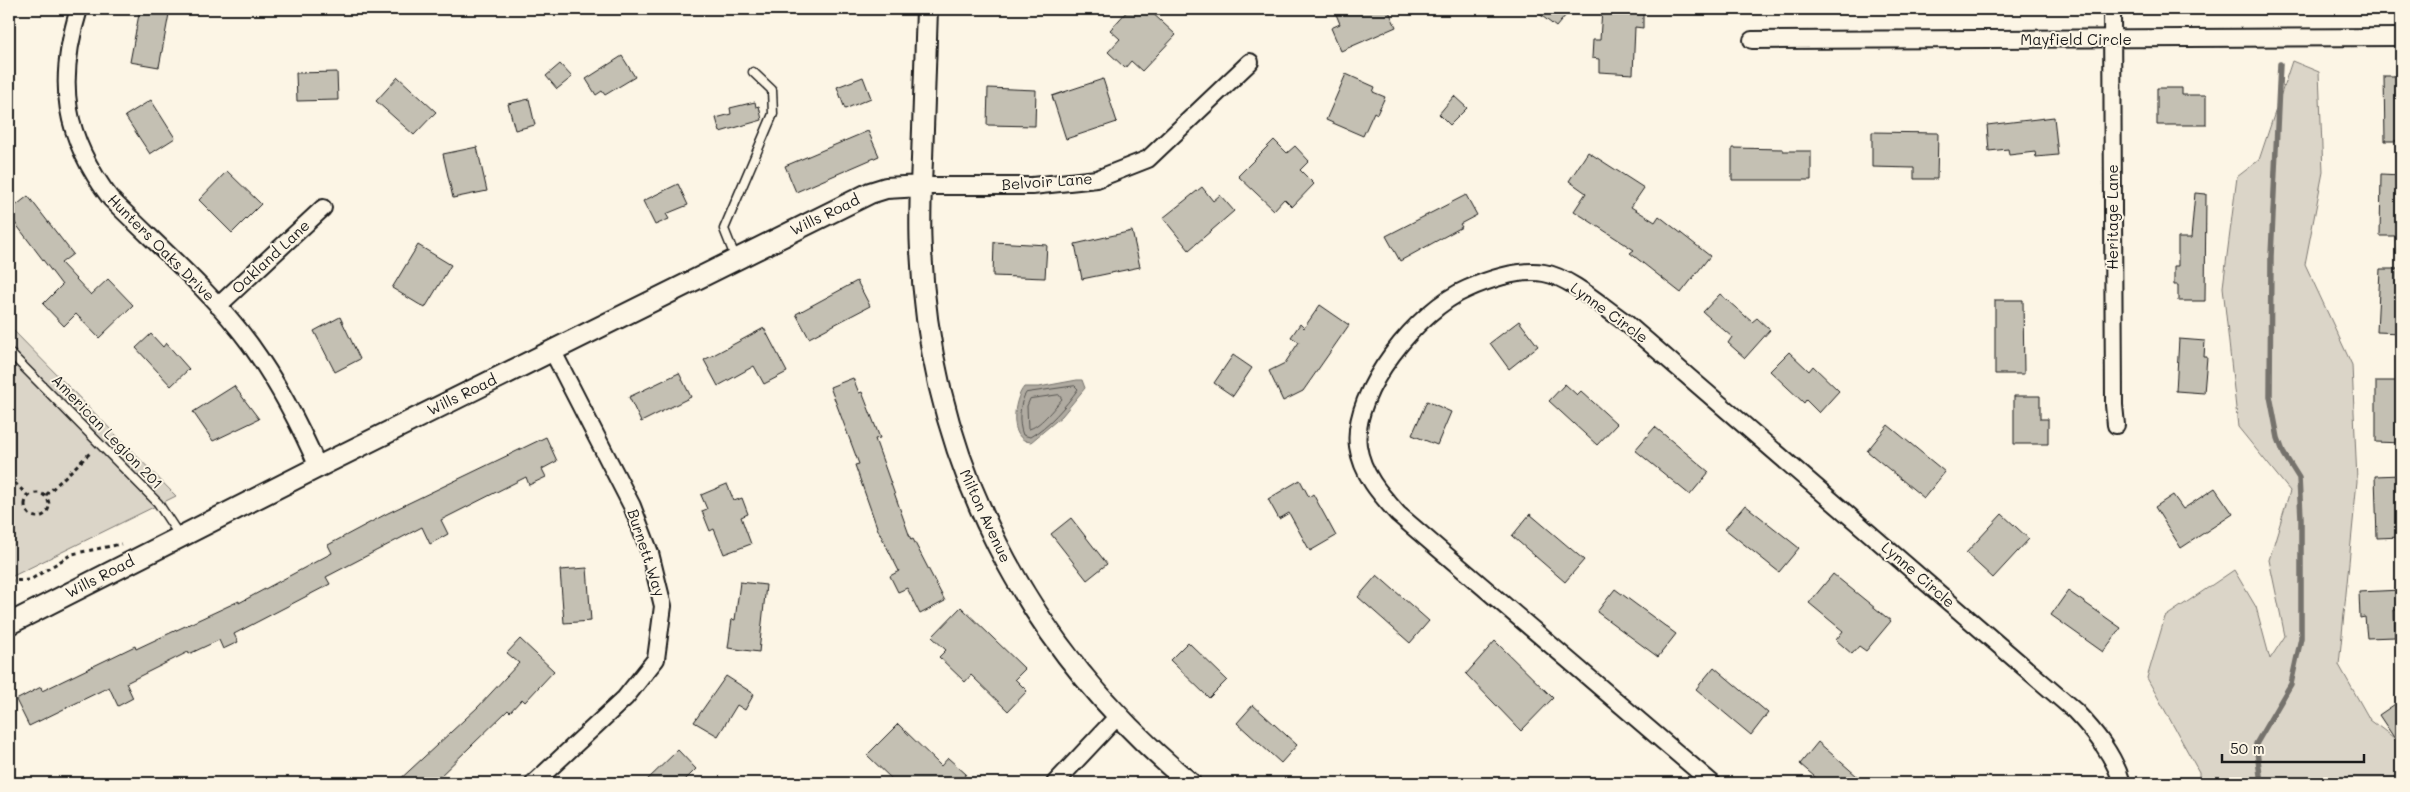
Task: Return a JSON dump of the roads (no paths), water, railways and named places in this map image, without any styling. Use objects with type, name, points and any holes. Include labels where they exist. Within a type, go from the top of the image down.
[{"type":"street","name":"Hunters Oaks Drive","points":[[78,9],[68,45],[65,82],[70,120],[82,155],[96,179],[111,199],[218,306],[249,343],[276,382],[299,422],[318,467]]},
{"type":"street","name":"Milton Avenue","points":[[926,9],[920,249],[926,320],[940,393],[961,464],[990,532],[1026,598],[1068,659],[1117,717],[1190,783]]},
{"type":"street","name":"Heritage Lane","points":[[2112,9],[2114,405],[2116,425]]},
{"type":"street","name":"Mayfield Circle","points":[[1752,40],[2401,38]]},
{"type":"street","name":"Belvoir Lane","points":[[921,186],[1032,186],[1097,179],[1148,159],[1250,62]]},
{"type":"street","name":"Wills Road","points":[[9,624],[318,467],[870,193],[886,188],[921,186]]},
{"type":"street","name":"Oakland Lane","points":[[218,306],[324,208]]},
{"type":"street","name":"Lynne Circle","points":[[1712,783],[1398,514],[1375,488],[1363,463],[1358,446],[1358,431],[1365,402],[1373,382],[1384,365],[1430,313],[1466,289],[1520,272],[1546,273],[1571,284],[1625,322],[2075,711],[2096,733],[2119,772],[2122,783]]},
{"type":"street","name":"Burnett Way","points":[[534,783],[625,698],[656,658],[663,606],[650,553],[632,506],[552,350]]},
{"type":"street","points":[[1055,783],[1117,717]]},
{"type":"lane","points":[[736,259],[724,229],[773,114],[772,90],[753,72]]},
{"type":"lane","name":"American Legion 201","points":[[9,352],[158,503],[181,537]]},
{"type":"water","points":[[1082,380],[1085,388],[1062,416],[1031,442],[1024,440],[1016,428],[1015,410],[1020,393],[1024,387],[1039,387]]},
{"type":"waterway","points":[[2261,783],[2256,744],[2291,684],[2301,638],[2299,478],[2284,454],[2278,438],[2270,396],[2271,256],[2280,64]]}]
